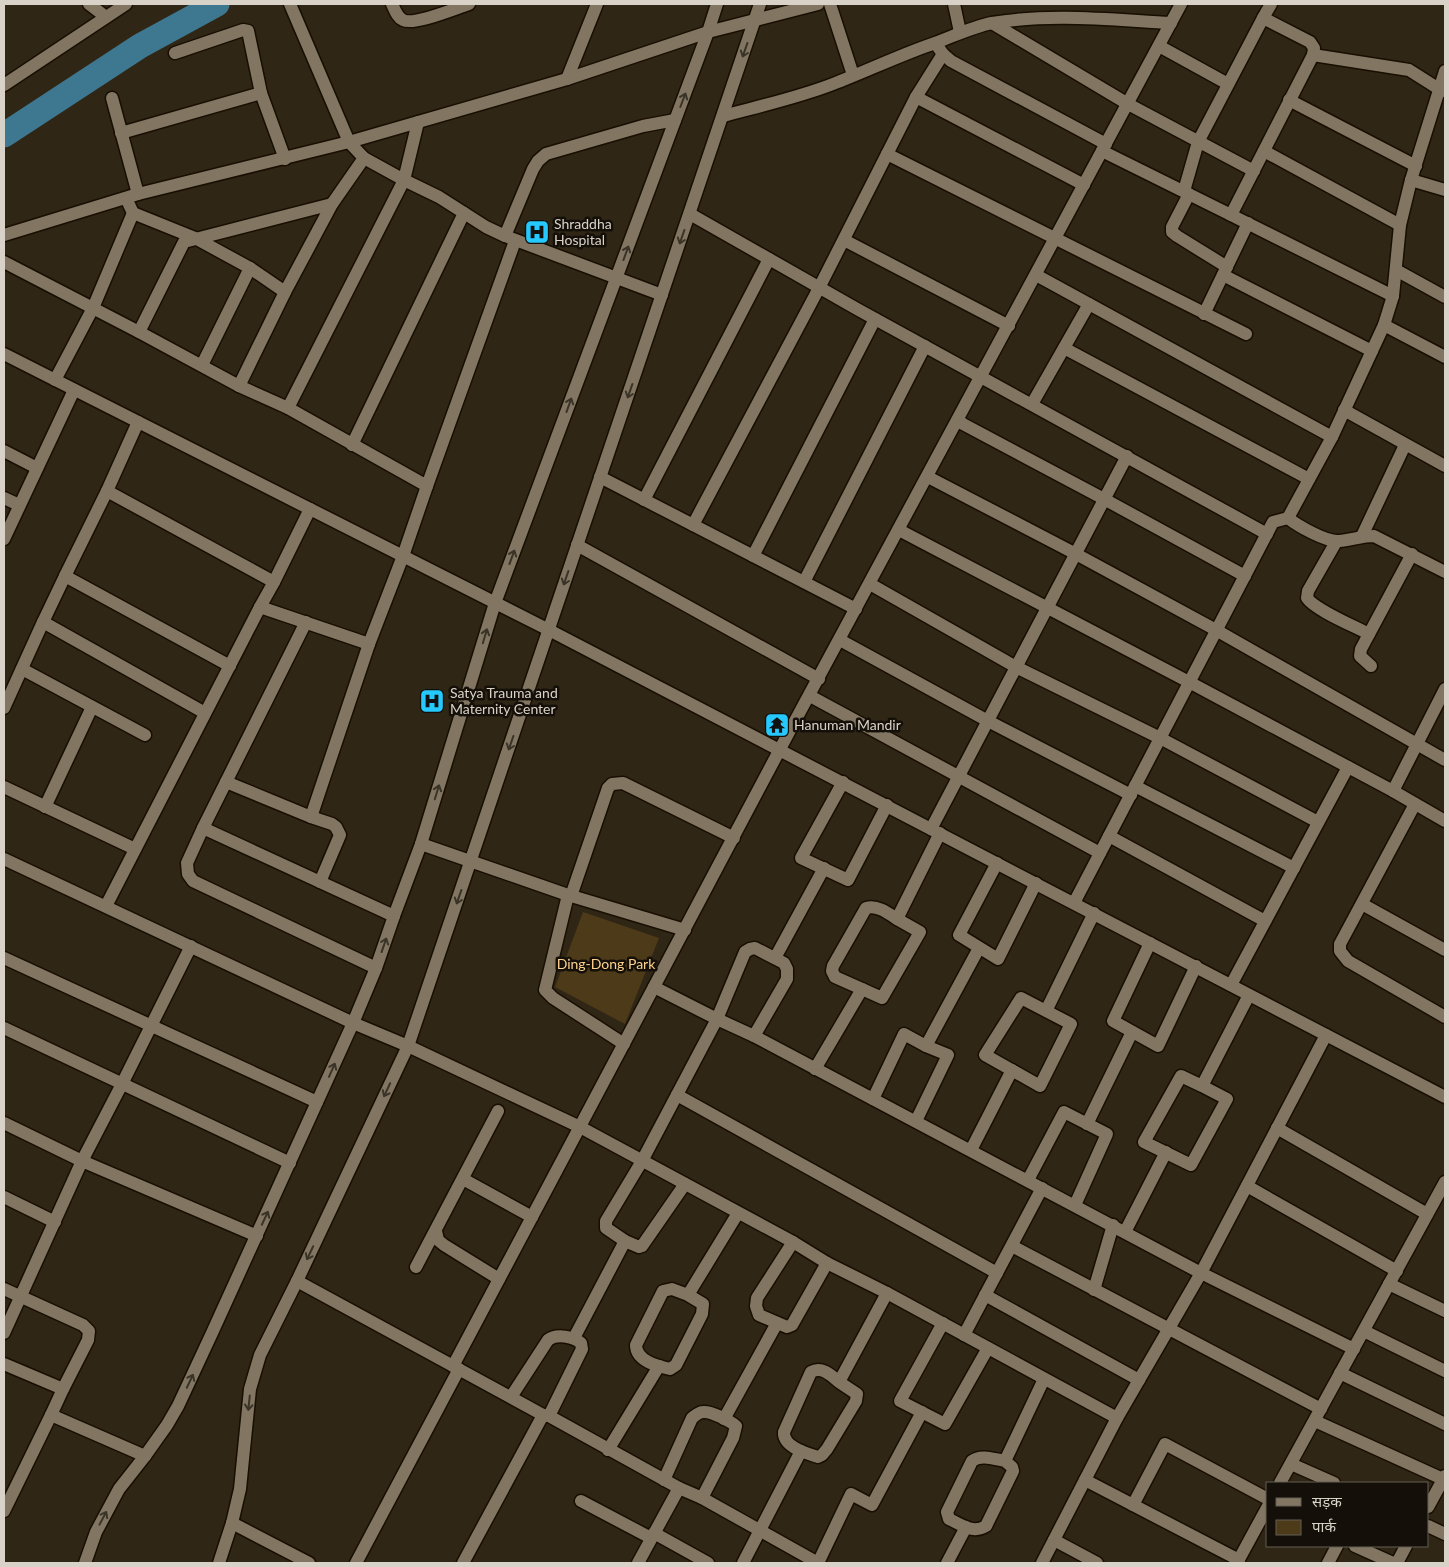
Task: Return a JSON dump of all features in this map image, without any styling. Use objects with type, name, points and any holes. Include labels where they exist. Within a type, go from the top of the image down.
[{"type":"street","points":[[89,4],[106,17]]},
{"type":"street","points":[[4,85],[126,4]]},
{"type":"street","points":[[290,4],[349,142],[364,158],[438,197],[486,227],[510,239],[662,295]]},
{"type":"street","points":[[392,4],[398,16],[405,21],[415,22],[469,4]]},
{"type":"street","points":[[567,79],[597,4]]},
{"type":"street","points":[[85,1563],[96,1532],[119,1489],[145,1456],[178,1406],[290,1163],[376,968],[421,844],[495,603],[717,4]]},
{"type":"street","points":[[218,1563],[232,1523],[240,1489],[250,1389],[260,1355],[408,1046],[760,4]]},
{"type":"street","points":[[4,235],[132,196],[349,142],[567,79],[708,32],[818,4]]},
{"type":"street","points":[[830,4],[853,75]]},
{"type":"street","points":[[954,4],[960,32]]},
{"type":"street","points":[[356,1563],[499,1279],[1181,4]]},
{"type":"street","points":[[1271,4],[1198,142],[1186,193],[1172,227],[1172,232],[1225,271],[1372,351]]},
{"type":"street","points":[[723,116],[794,98],[912,50],[960,32],[992,23],[1040,18],[1171,23]]},
{"type":"street","points":[[1231,215],[1313,55],[1314,48],[1310,42],[1264,18]]},
{"type":"street","points":[[992,23],[1128,104],[1254,171]]},
{"type":"street","points":[[175,53],[246,30],[250,33],[261,92],[284,158]]},
{"type":"street","points":[[936,42],[943,54],[951,62],[1104,148],[1186,193],[1393,296]]},
{"type":"street","points":[[1159,46],[1228,84]]},
{"type":"street","points":[[693,525],[819,288],[916,98],[943,54]]},
{"type":"street","points":[[1313,55],[1409,70],[1442,90]]},
{"type":"street","points":[[1074,903],[1273,522],[1288,518],[1332,437],[1384,325],[1393,296],[1400,225],[1411,180],[1442,90],[1445,71]]},
{"type":"street","points":[[122,133],[261,92]]},
{"type":"street","points":[[55,380],[93,308],[133,213],[122,133],[112,98]]},
{"type":"street","points":[[916,98],[1084,185]]},
{"type":"street","points":[[1289,100],[1416,166]]},
{"type":"street","points":[[311,817],[368,644],[403,556],[427,486],[533,169],[546,154],[643,126],[675,120]]},
{"type":"street","points":[[288,408],[404,180],[418,122]]},
{"type":"street","points":[[1264,151],[1400,225]]},
{"type":"street","points":[[887,154],[1055,240],[1246,334]]},
{"type":"street","points":[[239,386],[285,292],[332,204],[364,158]]},
{"type":"street","points":[[1411,180],[1445,190]]},
{"type":"street","points":[[139,332],[184,242],[332,204]]},
{"type":"street","points":[[133,213],[195,238],[250,268],[285,292]]},
{"type":"street","points":[[352,445],[464,213]]},
{"type":"street","points":[[690,214],[819,288],[1267,534]]},
{"type":"street","points":[[1204,314],[1248,223]]},
{"type":"street","points":[[844,240],[1008,326]]},
{"type":"street","points":[[644,500],[769,259]]},
{"type":"street","points":[[4,262],[239,386],[288,408],[427,486]]},
{"type":"street","points":[[202,365],[250,268]]},
{"type":"street","points":[[1396,270],[1445,297]]},
{"type":"street","points":[[1036,275],[1332,437]]},
{"type":"street","points":[[1032,404],[1089,304]]},
{"type":"street","points":[[753,556],[875,319]]},
{"type":"street","points":[[1384,325],[1445,357]]},
{"type":"street","points":[[804,582],[925,346]]},
{"type":"street","points":[[1064,348],[1309,479]]},
{"type":"street","points":[[4,354],[549,630],[1445,1097]]},
{"type":"street","points":[[4,539],[74,390]]},
{"type":"street","points":[[1344,410],[1445,466]]},
{"type":"street","points":[[958,420],[1245,576]]},
{"type":"street","points":[[4,708],[138,422]]},
{"type":"street","points":[[1362,536],[1405,445]]},
{"type":"street","points":[[4,452],[37,468]]},
{"type":"street","points":[[897,919],[959,777],[1127,456]]},
{"type":"street","points":[[928,476],[1216,630],[1445,760]]},
{"type":"street","points":[[600,478],[856,609]]},
{"type":"street","points":[[107,491],[274,582]]},
{"type":"street","points":[[4,498],[20,506]]},
{"type":"street","points":[[106,906],[310,509]]},
{"type":"street","points":[[1288,518],[1299,527],[1336,542],[1362,536],[1374,536],[1445,572]]},
{"type":"street","points":[[899,530],[1190,682],[1445,821]]},
{"type":"street","points":[[1336,542],[1308,591],[1306,598],[1319,608],[1369,634]]},
{"type":"street","points":[[577,545],[819,679]]},
{"type":"street","points":[[1371,666],[1360,656],[1361,649],[1412,554]]},
{"type":"street","points":[[65,576],[230,666]]},
{"type":"street","points":[[870,584],[1016,667],[1160,738],[1318,822]]},
{"type":"street","points":[[260,606],[368,644]]},
{"type":"street","points":[[43,622],[206,712]]},
{"type":"street","points":[[306,622],[203,828],[187,863],[188,874],[193,880],[376,968]]},
{"type":"street","points":[[840,640],[988,721],[1294,868]]},
{"type":"street","points":[[22,669],[145,735]]},
{"type":"street","points":[[1393,791],[1444,693]]},
{"type":"street","points":[[810,696],[1100,853]]},
{"type":"street","points":[[45,806],[92,707]]},
{"type":"street","points":[[1231,985],[1348,767]]},
{"type":"street","points":[[624,1044],[553,998],[545,990],[570,896],[608,788],[614,780],[623,783],[734,838]]},
{"type":"street","points":[[226,782],[336,827],[340,835],[320,882]]},
{"type":"street","points":[[842,782],[801,858],[848,880],[887,805]]},
{"type":"street","points":[[4,787],[135,849]]},
{"type":"street","points":[[1415,804],[1340,944],[1340,951],[1348,961],[1445,1017]]},
{"type":"street","points":[[203,828],[394,916]]},
{"type":"street","points":[[1109,836],[1265,921]]},
{"type":"street","points":[[421,844],[570,896],[685,930]]},
{"type":"street","points":[[4,859],[580,1127],[793,1242],[827,1263],[887,1293],[1117,1418]]},
{"type":"street","points":[[997,863],[959,935],[998,959],[1036,883]]},
{"type":"street","points":[[775,958],[824,868]]},
{"type":"street","points":[[1362,904],[1445,950]]},
{"type":"street","points":[[873,906],[897,919],[920,932],[882,998],[835,977],[832,971],[833,966],[866,908],[873,906]]},
{"type":"street","points":[[1046,1011],[1094,913]]},
{"type":"street","points":[[1150,943],[1113,1021],[1158,1046],[1196,966]]},
{"type":"street","points":[[4,1333],[82,1161],[191,946]]},
{"type":"street","points":[[685,1184],[642,1246],[639,1247],[625,1241],[606,1228],[606,1221],[642,1161],[717,1020],[745,952],[755,948],[784,963],[786,979],[754,1036]]},
{"type":"street","points":[[926,1046],[979,948]]},
{"type":"street","points":[[4,958],[317,1102]]},
{"type":"street","points":[[654,988],[717,1020],[754,1036],[1201,1273],[1354,1349]]},
{"type":"street","points":[[815,1069],[862,989]]},
{"type":"street","points":[[1202,1086],[1249,994]]},
{"type":"street","points":[[1021,998],[1046,1011],[1071,1024],[1040,1086],[985,1055],[1021,998]]},
{"type":"street","points":[[4,1028],[290,1163]]},
{"type":"street","points":[[1087,1124],[1132,1032]]},
{"type":"street","points":[[873,1099],[904,1034],[948,1055],[916,1121]]},
{"type":"street","points":[[1042,1563],[1117,1418],[1201,1273],[1326,1035]]},
{"type":"street","points":[[971,1150],[1012,1070]]},
{"type":"street","points":[[1181,1076],[1202,1086],[1227,1099],[1191,1165],[1144,1142],[1181,1076]]},
{"type":"street","points":[[677,1095],[997,1273]]},
{"type":"street","points":[[416,1267],[498,1111]]},
{"type":"street","points":[[1028,1180],[1064,1112],[1107,1134],[1074,1205]]},
{"type":"street","points":[[4,1123],[82,1161],[257,1236]]},
{"type":"street","points":[[1277,1128],[1427,1214]]},
{"type":"street","points":[[1124,1232],[1166,1152]]},
{"type":"street","points":[[463,1179],[532,1217]]},
{"type":"street","points":[[1281,1482],[1445,1182]]},
{"type":"street","points":[[1247,1186],[1397,1271]]},
{"type":"street","points":[[964,1335],[1042,1188]]},
{"type":"street","points":[[4,1197],[55,1222]]},
{"type":"street","points":[[688,1295],[738,1213]]},
{"type":"street","points":[[1094,1290],[1113,1225]]},
{"type":"street","points":[[436,1231],[438,1240],[444,1245],[499,1279]]},
{"type":"street","points":[[574,1338],[625,1241]]},
{"type":"street","points":[[793,1242],[756,1302],[756,1311],[759,1315],[787,1327],[792,1325],[827,1263]]},
{"type":"street","points":[[1012,1246],[1169,1329],[1318,1415],[1445,1478],[1429,1505]]},
{"type":"street","points":[[297,1281],[608,1450],[679,1488],[702,1498],[818,1563],[851,1494],[872,1505],[922,1412]]},
{"type":"street","points":[[1389,1284],[1445,1311]]},
{"type":"street","points":[[672,1289],[688,1295],[703,1304],[702,1314],[676,1365],[670,1369],[639,1356],[636,1345],[663,1291],[672,1289]]},
{"type":"street","points":[[4,1290],[83,1325],[89,1331],[88,1340],[62,1389],[4,1511]]},
{"type":"street","points":[[839,1382],[887,1293]]},
{"type":"street","points":[[986,1295],[1139,1380]]},
{"type":"street","points":[[724,1419],[777,1323]]},
{"type":"street","points":[[943,1323],[900,1401],[945,1424],[988,1348]]},
{"type":"street","points":[[1364,1331],[1445,1371]]},
{"type":"street","points":[[463,1563],[582,1349],[582,1343],[574,1338],[551,1337],[512,1397]]},
{"type":"street","points":[[4,1364],[62,1389]]},
{"type":"street","points":[[608,1450],[659,1366]]},
{"type":"street","points":[[815,1370],[826,1371],[839,1382],[857,1394],[856,1401],[822,1455],[818,1457],[801,1451],[786,1441],[784,1432],[811,1372],[815,1370]]},
{"type":"street","points":[[1340,1373],[1445,1424]]},
{"type":"street","points":[[1005,1461],[1044,1378]]},
{"type":"street","points":[[664,1480],[692,1418],[701,1412],[706,1412],[724,1419],[736,1426],[735,1431],[702,1498]]},
{"type":"street","points":[[51,1414],[145,1456]]},
{"type":"street","points":[[1133,1505],[1165,1444],[1266,1498]]},
{"type":"street","points":[[743,1563],[801,1451]]},
{"type":"street","points":[[982,1457],[1005,1461],[1012,1467],[1013,1471],[986,1526],[980,1530],[974,1530],[949,1519],[947,1515],[972,1461],[982,1457]]},
{"type":"street","points":[[1291,1464],[1332,1482]]},
{"type":"street","points":[[1085,1480],[1238,1561],[1266,1510]]},
{"type":"street","points":[[638,1563],[679,1488]]},
{"type":"street","points":[[582,1500],[708,1563]]},
{"type":"street","points":[[232,1523],[309,1563]]},
{"type":"street","points":[[1429,1526],[1445,1534]]},
{"type":"street","points":[[947,1563],[966,1527]]},
{"type":"street","points":[[1054,1540],[1097,1563]]},
{"type":"street","points":[[1328,1563],[1336,1547]]},
{"type":"street","points":[[1357,1547],[1395,1563],[1405,1547]]},
{"type":"green space","name":"Ding-Dong Park","points":[[583,912],[659,938],[625,1024],[555,987]]},
{"type":"waterway","points":[[4,135],[140,46],[217,4]]},
{"type":"place","name":"Shraddha Hospital","points":[[537,232]]},
{"type":"place","name":"Satya Trauma and Maternity Center","points":[[432,701]]},
{"type":"place","name":"Hanuman Mandir","points":[[777,725]]}]
